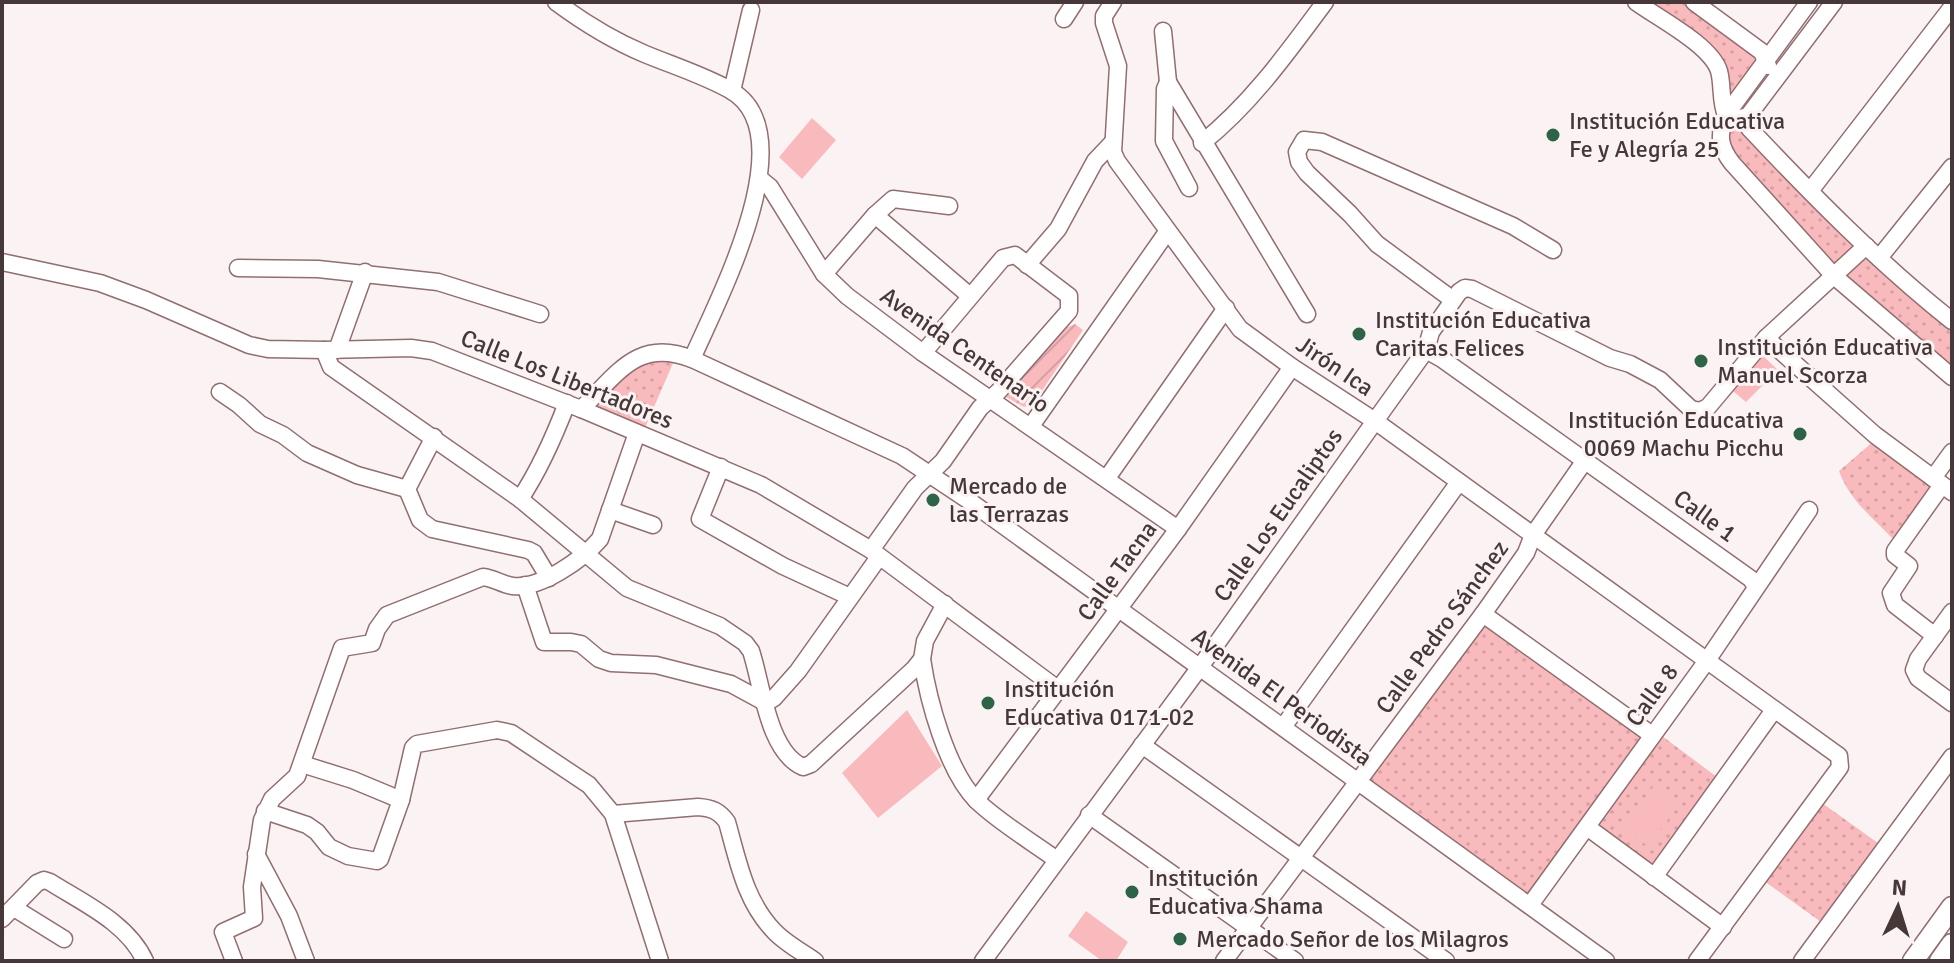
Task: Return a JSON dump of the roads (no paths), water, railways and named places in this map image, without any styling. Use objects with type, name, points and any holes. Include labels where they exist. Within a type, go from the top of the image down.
[{"type":"main road","points":[[1913,961],[1952,907]]},
{"type":"main road","points":[[1940,961],[1952,944]]},
{"type":"street","points":[[556,2],[642,53],[732,91],[748,103],[760,135],[759,178],[745,235],[692,359]]},
{"type":"street","points":[[1064,19],[1075,2]]},
{"type":"street","name":"Jirón Ica","points":[[1113,2],[1104,16],[1104,23],[1118,66],[1113,142],[1117,161],[1240,329],[1375,421],[1839,756],[1841,762],[1723,927]]},
{"type":"street","points":[[1202,143],[1224,125],[1280,62],[1325,2]]},
{"type":"street","points":[[1638,2],[1703,49],[1714,61],[1719,72],[1726,115]]},
{"type":"street","points":[[1694,2],[1712,7],[1766,58],[1769,87]]},
{"type":"street","points":[[1809,2],[1726,115],[1720,130],[1720,147],[1834,276],[1952,377]]},
{"type":"street","points":[[1834,2],[1748,116],[1749,128],[1866,246],[1952,321]]},
{"type":"street","points":[[1810,191],[1952,7]]},
{"type":"street","points":[[732,91],[751,10]]},
{"type":"street","points":[[1163,31],[1168,82],[1164,141],[1189,188]]},
{"type":"street","points":[[1168,82],[1307,314]]},
{"type":"street","points":[[1726,115],[1733,118],[1748,116]]},
{"type":"street","points":[[1553,250],[1513,226],[1322,142],[1304,140],[1297,152],[1299,162],[1307,173],[1377,244],[1459,294],[1472,289],[1610,358],[1630,364],[1660,380],[1691,409],[1700,411],[1708,407],[1766,338],[1866,246]]},
{"type":"street","points":[[1027,265],[1058,229],[1095,161],[1113,142]]},
{"type":"street","name":"Avenida Centenario","points":[[759,178],[770,187],[824,274],[847,296],[923,353],[1178,529]]},
{"type":"street","points":[[1879,258],[1949,178]]},
{"type":"street","points":[[824,274],[875,215],[897,199],[949,206]]},
{"type":"street","points":[[875,215],[970,296]]},
{"type":"street","points":[[1031,426],[1167,232]]},
{"type":"street","points":[[525,585],[546,643],[581,644],[599,659],[611,663],[656,665],[731,684],[766,703],[798,671],[850,597],[915,488],[943,461],[980,408],[1069,311],[1069,296],[1015,255],[1008,255],[923,353]]},
{"type":"street","name":"Calle Los Libertadores","points":[[2,262],[100,283],[249,345],[268,349],[411,348],[432,351],[574,406],[761,485],[875,554],[1059,690]]},
{"type":"street","points":[[238,268],[365,272],[438,282],[540,314]]},
{"type":"street","points":[[365,272],[330,350],[331,367],[520,499],[627,588],[720,626],[745,643],[756,665],[780,745],[796,764],[803,767],[811,764],[922,659]]},
{"type":"street","name":"Calle Los Eucaliptos","points":[[988,959],[1426,350],[1431,332],[1459,294]]},
{"type":"street","points":[[1107,478],[1226,308]]},
{"type":"street","points":[[1766,338],[1875,435],[1942,485]]},
{"type":"street","name":"Calle 1","points":[[1426,350],[1586,459],[1751,579],[1756,587]]},
{"type":"street","name":"Avenida El Periodista","points":[[574,406],[643,354],[669,351],[902,456],[930,473],[1606,961]]},
{"type":"street","name":"Calle Tacna","points":[[976,800],[1178,529],[1292,367]]},
{"type":"street","points":[[220,392],[260,424],[283,435],[307,453],[357,475],[407,489],[425,526],[528,550],[534,553],[549,578]]},
{"type":"street","points":[[520,499],[574,406]]},
{"type":"street","points":[[234,961],[223,932],[254,918],[252,887],[265,811],[272,799],[297,776],[342,648],[372,643],[387,615],[474,579],[483,577],[509,586],[525,585],[549,578],[584,554],[600,539],[637,433]]},
{"type":"street","points":[[407,489],[434,437]]},
{"type":"street","points":[[1935,636],[1895,605],[1891,593],[1909,566],[1895,555],[1895,551],[1942,485],[1952,452]]},
{"type":"street","name":"Calle Pedro Sánchez","points":[[1224,961],[1483,614],[1586,459]]},
{"type":"street","points":[[721,467],[700,519],[783,566],[850,597]]},
{"type":"street","points":[[1283,727],[1459,482]]},
{"type":"street","points":[[610,510],[653,525]]},
{"type":"street","name":"Calle 8","points":[[1530,905],[1706,662],[1809,510]]},
{"type":"street","points":[[945,604],[925,641],[922,659],[929,696],[945,744],[976,800],[1057,860]]},
{"type":"street","points":[[1952,612],[1918,659],[1914,670],[1918,678],[1952,703]]},
{"type":"street","points":[[1483,614],[1652,735]]},
{"type":"street","points":[[1654,877],[1774,710]]},
{"type":"street","points":[[265,811],[307,825],[329,847],[348,856],[377,861],[401,800],[413,748],[417,744],[497,730],[511,733],[589,785],[613,814],[660,961]]},
{"type":"street","points":[[1142,745],[1446,961]]},
{"type":"street","points":[[1802,961],[1952,757]]},
{"type":"street","points":[[302,764],[401,800]]},
{"type":"street","points":[[613,814],[698,807],[710,808],[721,814],[727,822],[745,884],[760,914],[776,933],[815,961]]},
{"type":"street","points":[[1089,815],[1295,961]]},
{"type":"street","points":[[1587,827],[1723,927],[1697,961]]},
{"type":"street","points":[[256,854],[289,916],[306,961]]},
{"type":"street","points":[[64,939],[8,914],[37,883],[44,880],[125,932],[145,961]]},
{"type":"place","name":"Institución Educativa Fe y Alegría 25","points":[[1553,135]]},
{"type":"place","name":"Institución Educativa Caritas Felices","points":[[1359,334]]},
{"type":"place","name":"Institución Educativa Manuel Scorza","points":[[1701,361]]},
{"type":"place","name":"Institución Educativa 0069 Machu Picchu","points":[[1800,434]]},
{"type":"place","name":"Mercado de las Terrazas","points":[[933,500]]},
{"type":"place","name":"Institución Educativa 0171-02","points":[[988,703]]},
{"type":"place","name":"Institución Educativa Shama","points":[[1132,892]]},
{"type":"place","name":"Mercado Señor de los Milagros","points":[[1180,939]]}]
